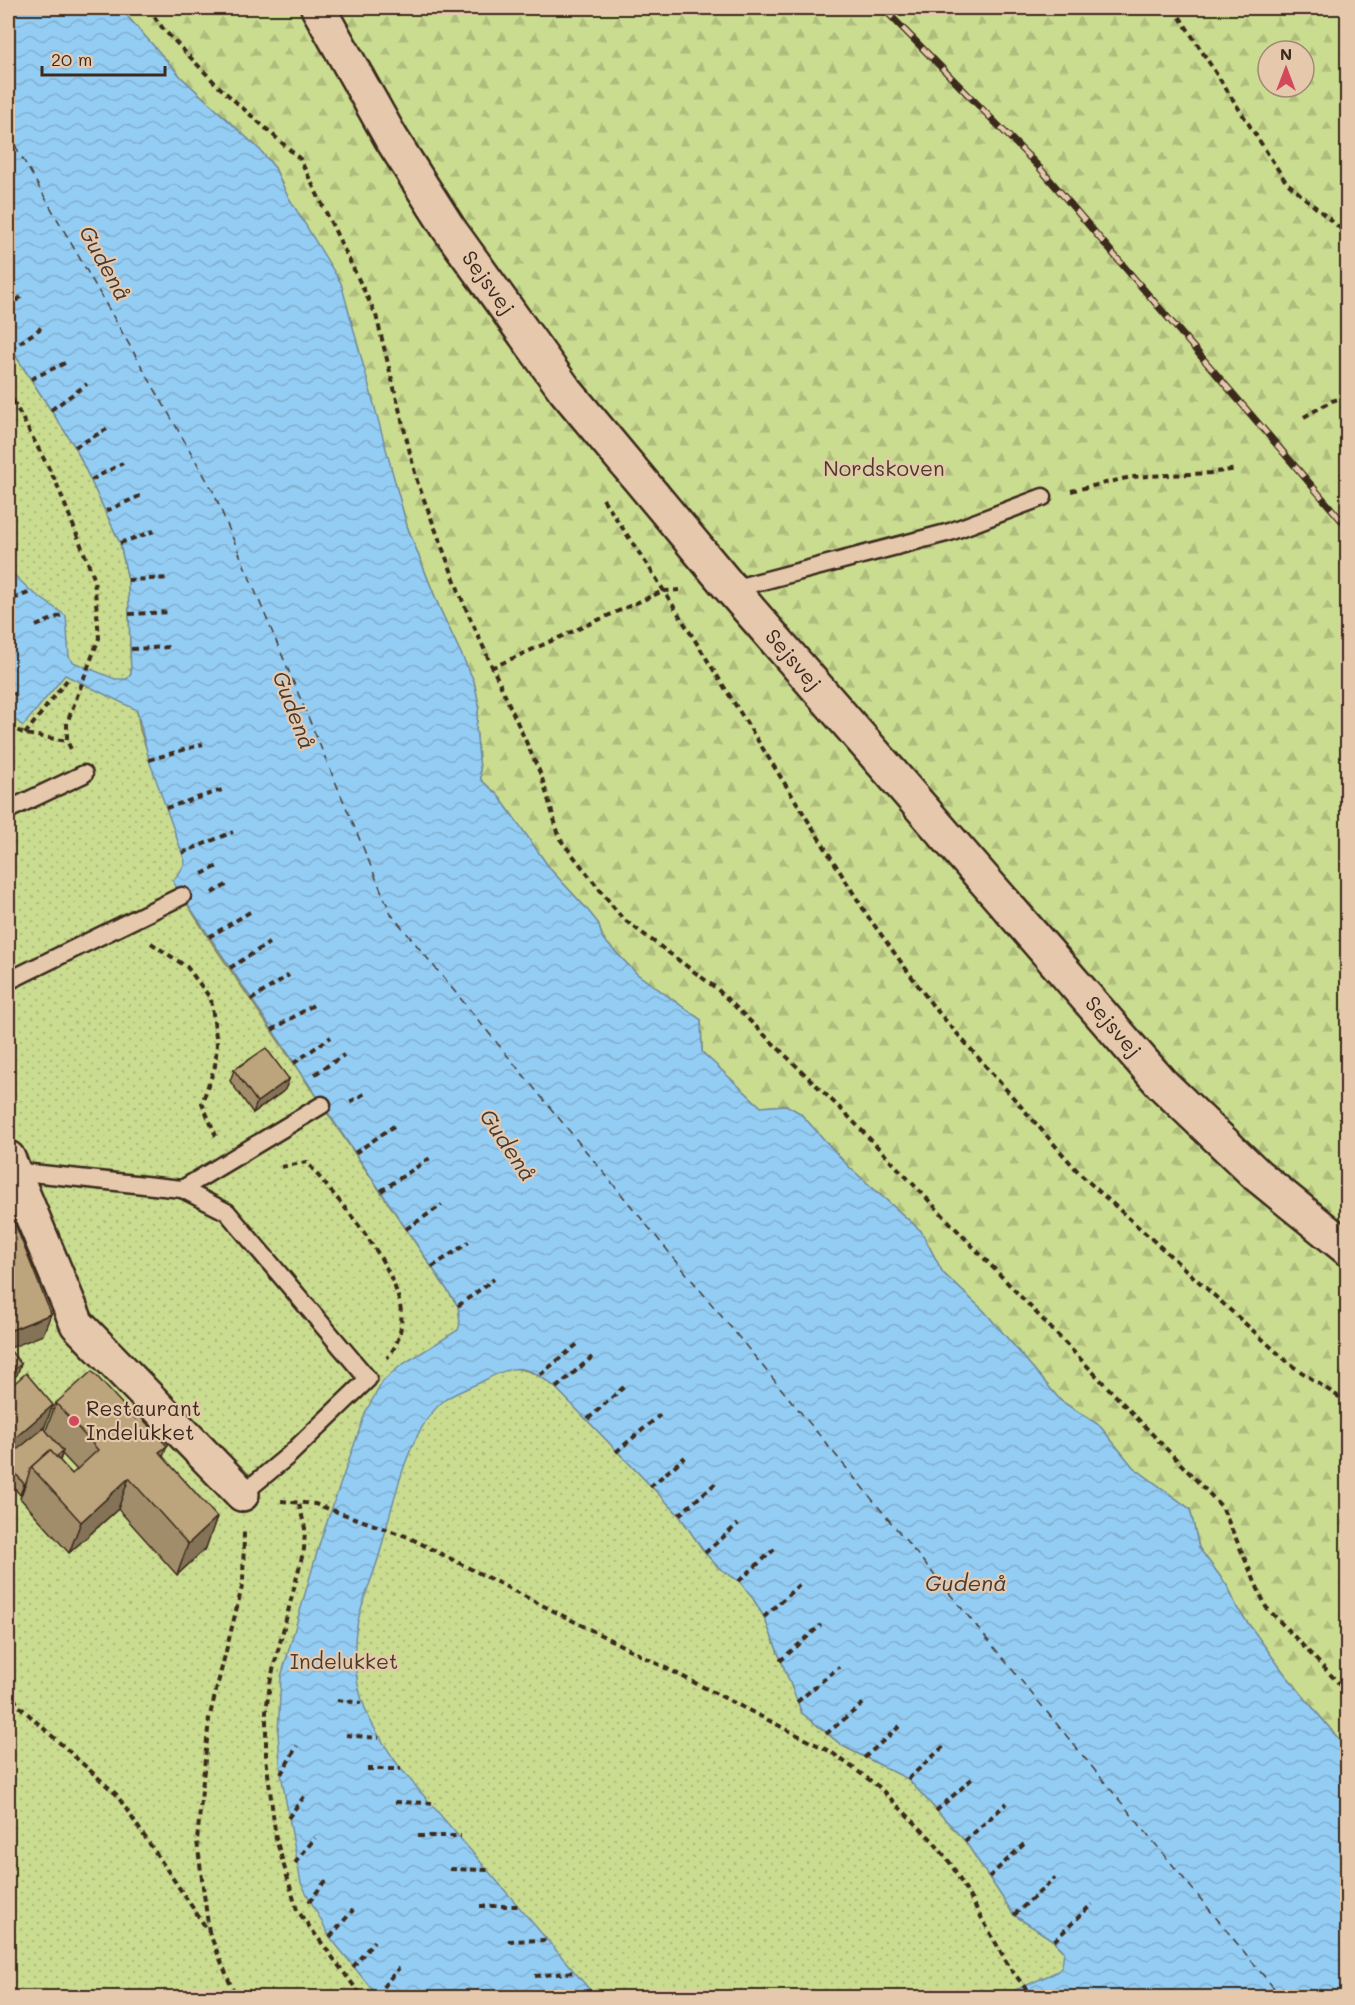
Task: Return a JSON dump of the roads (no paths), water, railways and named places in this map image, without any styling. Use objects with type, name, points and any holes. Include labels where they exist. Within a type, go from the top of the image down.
[{"type":"street","name":"Sejsvej","points":[[318,8],[391,138],[449,230],[565,390],[732,590],[1161,1083],[1257,1175],[1347,1249]]},
{"type":"street","points":[[10,1165],[77,1324],[242,1494]]},
{"type":"lane","points":[[732,590],[950,532],[1043,497]]},
{"type":"lane","points":[[8,810],[84,774]]},
{"type":"lane","points":[[8,981],[182,896]]},
{"type":"lane","points":[[182,1189],[322,1105]]},
{"type":"lane","points":[[10,1165],[182,1189],[227,1212],[368,1379],[288,1456],[242,1494]]},
{"type":"water","name":"Gudenå","points":[[8,8],[120,8],[182,78],[260,150],[275,168],[286,193],[341,283],[407,526],[439,607],[474,681],[479,705],[476,727],[481,780],[498,795],[551,870],[598,923],[603,939],[637,974],[701,1020],[702,1052],[761,1107],[786,1105],[800,1113],[848,1166],[921,1231],[943,1273],[984,1311],[1061,1401],[1099,1425],[1133,1467],[1190,1509],[1199,1548],[1228,1587],[1237,1608],[1284,1673],[1347,1749],[1347,1997],[1000,1997],[1056,1972],[1062,1966],[1064,1951],[1054,1941],[1014,1915],[965,1841],[908,1779],[843,1746],[802,1713],[764,1617],[751,1595],[739,1581],[719,1568],[705,1553],[679,1515],[556,1388],[537,1374],[521,1369],[504,1371],[446,1399],[432,1412],[420,1430],[402,1471],[358,1622],[355,1644],[357,1680],[366,1711],[401,1769],[596,1997],[378,1997],[330,1937],[301,1883],[281,1774],[278,1733],[281,1677],[320,1542],[366,1411],[383,1381],[400,1366],[458,1330],[460,1324],[458,1306],[173,881],[185,861],[149,760],[137,710],[65,675],[23,726],[8,714],[8,569],[31,591],[66,616],[69,657],[73,662],[115,679],[127,679],[131,674],[128,580],[120,543],[75,447],[8,344]]},
{"type":"railway","points":[[883,8],[1038,166],[1348,528]]},
{"type":"place","name":"Restaurant Indelukket","points":[[74,1421]]},
{"type":"park label","name":"Nordskoven","points":[[884,469]]},
{"type":"park label","name":"Indelukket","points":[[344,1662]]}]
